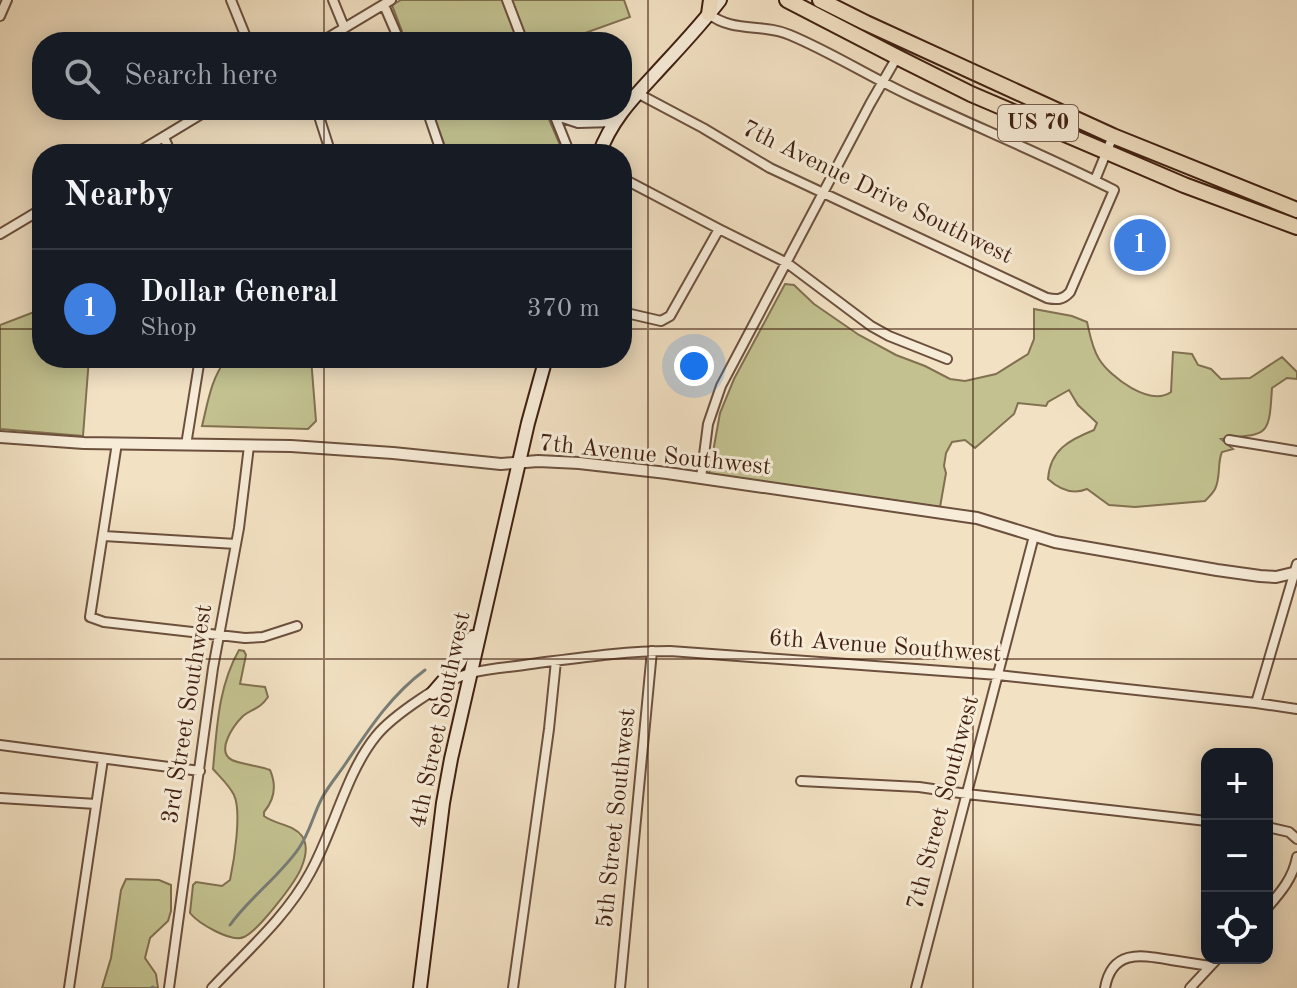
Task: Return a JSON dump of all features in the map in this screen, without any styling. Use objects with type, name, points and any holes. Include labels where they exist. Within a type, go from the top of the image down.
[{"type":"main road","points":[[632,99],[710,7],[720,0]]},
{"type":"main road","name":"US 70","points":[[787,0],[971,94],[1184,185],[1297,227]]},
{"type":"main road","name":"US 70","points":[[820,0],[1113,136],[1297,210]]},
{"type":"main road","points":[[604,144],[614,122]]},
{"type":"main road","name":"4th Street Southwest","points":[[420,988],[443,803],[470,673],[544,368]]},
{"type":"main road","points":[[433,693],[464,655],[486,609]]},
{"type":"street","points":[[0,16],[7,0]]},
{"type":"street","points":[[231,0],[244,32]]},
{"type":"street","points":[[333,0],[344,27]]},
{"type":"street","points":[[507,0],[519,32]]},
{"type":"street","points":[[336,32],[388,2],[397,32]]},
{"type":"street","points":[[710,7],[719,22],[790,35],[882,82],[1095,180],[1113,136]]},
{"type":"street","points":[[701,478],[708,424],[721,386],[897,57]]},
{"type":"street","name":"7th Avenue Drive Southwest","points":[[637,93],[770,168],[1047,298],[1059,300],[1070,292],[1114,190],[1095,180]]},
{"type":"street","points":[[152,144],[192,120]]},
{"type":"street","points":[[320,120],[328,144]]},
{"type":"street","points":[[430,120],[439,144]]},
{"type":"street","points":[[556,120],[566,144]]},
{"type":"street","points":[[571,120],[578,123],[614,122]]},
{"type":"street","points":[[164,137],[167,144]]},
{"type":"street","points":[[632,183],[787,263],[871,326],[947,359]]},
{"type":"street","points":[[0,234],[32,215]]},
{"type":"street","points":[[632,314],[661,321],[670,316],[719,229]]},
{"type":"street","points":[[186,445],[198,368]]},
{"type":"street","name":"7th Avenue Southwest","points":[[0,437],[291,446],[501,464],[558,461],[701,478],[977,518],[1034,536],[1097,550],[1260,576],[1276,577],[1296,569]]},
{"type":"street","points":[[1229,440],[1297,451]]},
{"type":"street","points":[[117,443],[90,617],[104,622],[245,638],[263,637],[297,626]]},
{"type":"street","name":"3rd Street Southwest","points":[[169,988],[249,446]]},
{"type":"street","points":[[104,536],[236,544]]},
{"type":"street","name":"7th Street Southwest","points":[[916,988],[1034,536]]},
{"type":"street","points":[[1256,703],[1296,569]]},
{"type":"street","name":"6th Avenue Southwest","points":[[470,673],[652,651],[998,675],[1297,709]]},
{"type":"street","name":"5th Street Southwest","points":[[620,988],[652,651]]},
{"type":"street","points":[[513,988],[556,661]]},
{"type":"street","points":[[212,988],[299,890],[317,860],[358,765],[377,735],[408,707],[470,673]]},
{"type":"street","points":[[0,745],[200,771]]},
{"type":"street","points":[[69,988],[103,759]]},
{"type":"street","points":[[801,781],[919,787],[1201,820]]},
{"type":"street","points":[[0,798],[96,804]]},
{"type":"street","points":[[1273,828],[1289,832],[1297,839]]},
{"type":"street","points":[[1273,901],[1288,882],[1297,857]]},
{"type":"street","points":[[1105,988],[1112,968],[1119,961],[1136,956],[1210,966]]},
{"type":"street","points":[[1190,988],[1210,966]]},
{"type":"shaded area","points":[[401,0],[624,0],[630,17],[588,32],[402,32],[392,5]]},
{"type":"shaded area","points":[[435,120],[549,120],[560,144],[444,144]]},
{"type":"shaded area","points":[[785,284],[794,285],[814,304],[859,335],[950,379],[965,381],[996,374],[1028,354],[1034,339],[1034,309],[1087,322],[1095,350],[1104,366],[1131,388],[1152,396],[1171,392],[1173,352],[1192,354],[1198,365],[1211,369],[1221,379],[1250,378],[1282,357],[1297,372],[1297,379],[1287,378],[1272,388],[1269,417],[1263,430],[1248,436],[1221,439],[1233,449],[1222,452],[1217,484],[1205,501],[1135,507],[1109,505],[1087,489],[1071,491],[1052,483],[1048,479],[1057,453],[1069,442],[1094,430],[1097,423],[1078,405],[1069,390],[1046,406],[1018,403],[1014,414],[975,448],[965,440],[952,442],[946,453],[940,507],[709,474],[720,413],[734,379]]},
{"type":"shaded area","points":[[32,313],[32,368],[88,368],[83,436],[0,429],[0,325]]},
{"type":"shaded area","points":[[221,368],[312,368],[316,421],[308,429],[202,426]]},
{"type":"shaded area","points":[[239,650],[246,655],[240,684],[265,687],[268,697],[239,720],[228,738],[225,751],[232,760],[270,770],[274,792],[264,816],[298,832],[304,839],[306,851],[299,873],[276,905],[250,933],[238,938],[215,931],[190,913],[196,882],[222,886],[230,880],[232,872],[236,803],[230,788],[213,769],[223,693]]},
{"type":"shaded area","points":[[126,879],[159,880],[171,885],[168,921],[150,938],[145,958],[156,974],[158,988],[102,988],[111,958],[121,890]]},
{"type":"waterway","points":[[230,925],[299,848],[325,793],[381,713],[425,670]]},
{"type":"place","name":"Dollar General","points":[[1140,245]]}]
